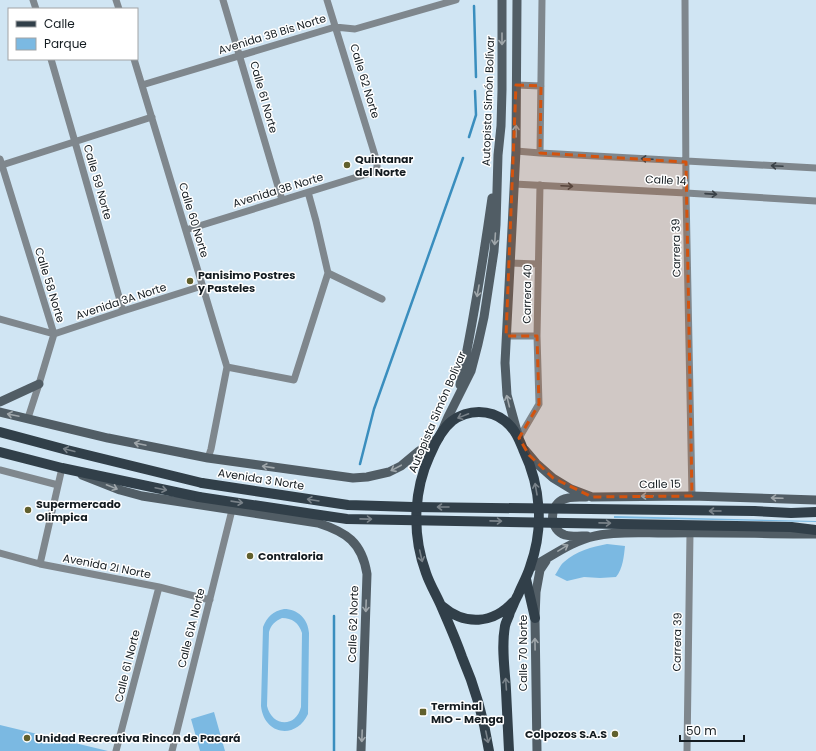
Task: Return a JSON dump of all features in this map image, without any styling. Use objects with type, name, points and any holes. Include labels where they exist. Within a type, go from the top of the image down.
[{"type":"main road","points":[[439,438],[442,431],[452,421],[465,414],[479,412],[493,414],[506,421],[515,432],[532,469],[539,506],[537,544],[526,579],[513,602],[500,614],[482,620],[464,619],[456,616],[441,605]]},
{"type":"main road","name":"Avenida 3 Norte","points":[[0,432],[67,450],[202,482],[348,505],[754,511],[791,513],[816,512]]},
{"type":"main road","name":"Autopista Simón Bolívar","points":[[439,438],[429,457],[422,478],[416,521],[418,543],[423,565],[441,605],[471,680],[484,724],[489,751]]},
{"type":"main road","points":[[0,452],[62,468],[199,496],[347,518],[791,527],[816,530]]},
{"type":"main road","points":[[526,579],[534,618]]},
{"type":"main road","points":[[509,751],[503,650],[505,625],[518,594]]},
{"type":"street","name":"Calle 61 Norte","points":[[223,0],[282,200]]},
{"type":"street","name":"Calle 62 Norte","points":[[327,0],[377,162],[377,169]]},
{"type":"street","name":"Avenida 3B Bis Norte","points":[[142,85],[335,27],[355,29],[456,0]]},
{"type":"street","name":"Autopista Simón Bolívar","points":[[439,438],[471,371],[484,317],[494,251],[498,155],[501,126],[502,0]]},
{"type":"street","points":[[516,0],[516,151],[505,363],[507,395],[520,442]]},
{"type":"street","points":[[540,154],[542,0]]},
{"type":"street","name":"Carrera 39","points":[[685,0],[686,193],[692,496]]},
{"type":"street","name":"Calle 59 Norte","points":[[50,60],[123,311]]},
{"type":"street","name":"Calle 60 Norte","points":[[134,60],[227,368],[208,458]]},
{"type":"street","points":[[516,85],[541,86]]},
{"type":"street","points":[[1,162],[75,142],[152,117]]},
{"type":"street","name":"Calle 14","points":[[516,151],[540,154],[816,168]]},
{"type":"street","name":"Calle 58 Norte","points":[[1,162],[54,334],[28,418]]},
{"type":"street","name":"Avenida 3B Norte","points":[[186,230],[370,173],[377,169]]},
{"type":"street","name":"Calle 14","points":[[514,184],[540,184],[816,201]]},
{"type":"street","name":"Carrera 40","points":[[520,442],[539,404],[537,336],[540,184]]},
{"type":"street","points":[[227,368],[294,380],[328,273],[308,192]]},
{"type":"street","points":[[510,263],[538,264]]},
{"type":"street","points":[[328,273],[382,299]]},
{"type":"street","name":"Avenida 3A Norte","points":[[54,334],[202,286]]},
{"type":"street","points":[[0,319],[54,334]]},
{"type":"street","points":[[506,336],[537,336]]},
{"type":"street","points":[[0,402],[39,384]]},
{"type":"street","name":"Avenida 3 Norte","points":[[0,412],[108,438],[208,458],[353,478],[367,477],[389,472],[401,466],[419,451],[439,438]]},
{"type":"street","name":"Calle 15","points":[[520,442],[536,463],[553,478],[571,489],[592,497],[692,496],[816,500]]},
{"type":"street","points":[[40,564],[62,468],[127,492],[165,500],[232,510]]},
{"type":"street","points":[[0,470],[58,485]]},
{"type":"street","points":[[592,497],[570,497],[558,502],[554,508],[552,520],[559,531],[564,535],[570,536],[594,536],[617,533],[816,534]]},
{"type":"street","name":"Calle 62 Norte","points":[[232,510],[318,523],[338,531],[351,540],[360,552],[366,568],[367,580],[361,751]]},
{"type":"street","name":"Calle 61A Norte","points":[[172,751],[232,510]]},
{"type":"street","name":"Carrera 39","points":[[687,751],[690,533]]},
{"type":"street","points":[[530,568],[567,546],[594,536]]},
{"type":"street","name":"Avenida 2I Norte","points":[[0,553],[40,564],[158,587],[210,600]]},
{"type":"street","name":"Calle 70 Norte","points":[[537,751],[534,618],[536,592],[540,570],[549,558]]},
{"type":"street","name":"Calle 61 Norte","points":[[116,751],[158,587]]},
{"type":"highlighted area","points":[[516,85],[541,86],[540,153],[686,162],[692,496],[592,497],[553,478],[529,455],[519,438],[539,404],[537,336],[506,336]]},
{"type":"green space","points":[[614,516],[816,521],[816,522],[614,518]]},
{"type":"green space","points":[[607,544],[625,546],[622,566],[616,577],[584,577],[567,581],[555,575],[563,563],[579,552]]},
{"type":"green space","points":[[284,609],[289,609],[298,613],[307,623],[309,633],[308,714],[303,722],[296,728],[289,731],[281,731],[268,723],[263,716],[261,706],[263,627],[266,620],[271,615]],"holes":[[[282,618],[286,618],[297,624],[302,633],[301,707],[294,719],[284,722],[274,718],[267,706],[269,632],[275,622]]]},
{"type":"green space","points":[[214,712],[225,751],[200,751],[191,719]]},
{"type":"green space","name":"Unidad Recreativa Rincon de Pacará","points":[[0,725],[108,751],[0,751]]},
{"type":"waterway","points":[[474,6],[476,77]]},
{"type":"waterway","points":[[469,137],[476,115],[475,91]]},
{"type":"waterway","points":[[360,464],[374,409],[463,158]]},
{"type":"waterway","points":[[334,616],[334,751]]},
{"type":"place","name":"Quintanar del Norte","points":[[347,165]]},
{"type":"place","name":"Panisimo Postres y Pasteles","points":[[190,281]]},
{"type":"place","name":"Supermercado Olimpica","points":[[28,510]]},
{"type":"place","name":"Contraloria","points":[[250,556]]},
{"type":"place","name":"Terminal MIO - Menga","points":[[423,712]]},
{"type":"place","name":"Colpozos S.A.S","points":[[615,734]]},
{"type":"place","name":"Unidad Recreativa Rincon de Pacará","points":[[27,738]]}]
